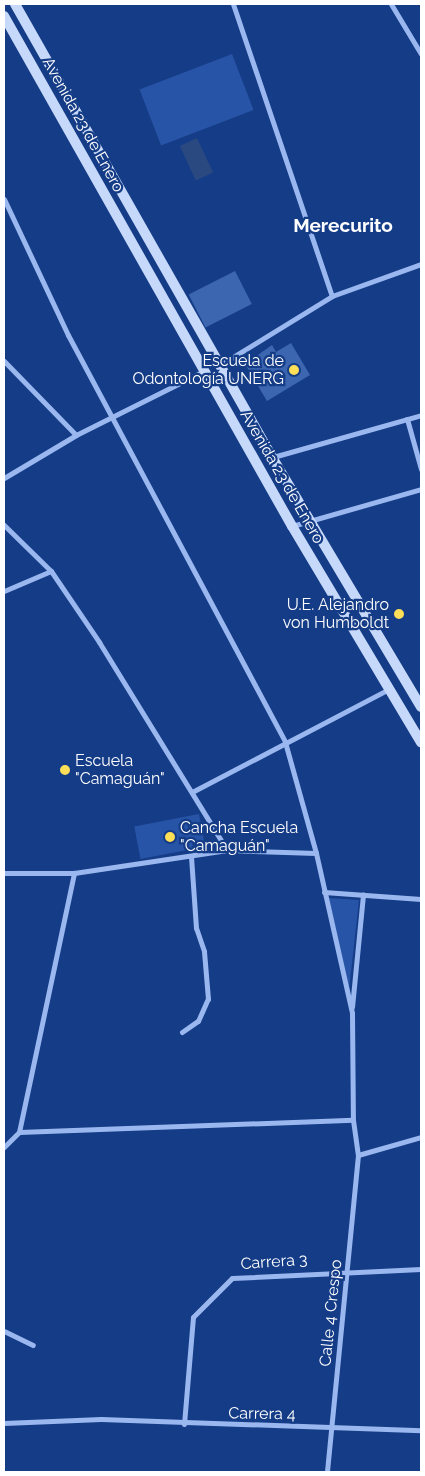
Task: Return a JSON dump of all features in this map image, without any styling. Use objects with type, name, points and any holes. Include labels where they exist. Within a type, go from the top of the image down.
[{"type":"main road","name":"Avenida 23 de Enero","points":[[15,4],[272,457],[421,707]]},
{"type":"main road","name":"Avenida 23 de Enero","points":[[4,16],[292,526],[421,742]]},
{"type":"street","points":[[234,4],[332,296]]},
{"type":"street","points":[[391,4],[421,54]]},
{"type":"street","points":[[4,198],[68,335],[285,742],[316,853],[352,1013]]},
{"type":"street","points":[[220,366],[332,296],[421,264]]},
{"type":"street","points":[[4,361],[76,435]]},
{"type":"street","points":[[4,478],[76,435],[204,371]]},
{"type":"street","points":[[272,457],[421,415]]},
{"type":"street","points":[[407,419],[421,469]]},
{"type":"street","points":[[292,526],[421,489]]},
{"type":"street","points":[[4,525],[51,571],[227,850]]},
{"type":"street","points":[[4,590],[51,571]]},
{"type":"street","points":[[192,792],[390,689]]},
{"type":"street","points":[[4,873],[74,873],[227,850],[316,853]]},
{"type":"street","points":[[182,1032],[198,1021],[208,999],[203,948],[196,928],[191,856]]},
{"type":"street","points":[[4,1147],[20,1132],[74,873]]},
{"type":"street","points":[[324,892],[421,899]]},
{"type":"street","points":[[352,1013],[363,895]]},
{"type":"street","name":"Calle 4 Crespo","points":[[327,1472],[349,1270],[358,1156],[353,1120],[352,1013]]},
{"type":"street","points":[[20,1132],[353,1120]]},
{"type":"street","points":[[358,1156],[421,1137]]},
{"type":"street","name":"Carrera 3","points":[[184,1424],[194,1317],[232,1278],[349,1270],[421,1269]]},
{"type":"street","points":[[4,1331],[33,1346]]},
{"type":"street","name":"Carrera 4","points":[[4,1423],[101,1419],[184,1424],[421,1430]]},
{"type":"shaded area","points":[[232,54],[254,110],[161,145],[140,89]]},
{"type":"shaded area","points":[[197,138],[213,172],[196,180],[180,146]]},
{"type":"shaded area","name":"Cancha Escuela \"Camaguán\"","points":[[199,814],[205,846],[141,859],[134,827]]},
{"type":"shaded area","points":[[329,898],[359,900],[349,990]]},
{"type":"building","points":[[235,271],[252,304],[205,328],[189,295]]},
{"type":"building","points":[[291,343],[310,375],[267,401],[245,364],[272,345],[276,352]]},
{"type":"place","name":"Escuela de Odontología UNERG","points":[[294,370]]},
{"type":"place","name":"U.E. Alejandro von Humboldt","points":[[399,614]]},
{"type":"place","name":"Escuela \"Camaguán\"","points":[[65,770]]},
{"type":"place","name":"Cancha Escuela \"Camaguán\"","points":[[170,837]]},
{"type":"district","name":"Merecurito","points":[[343,226]]}]
